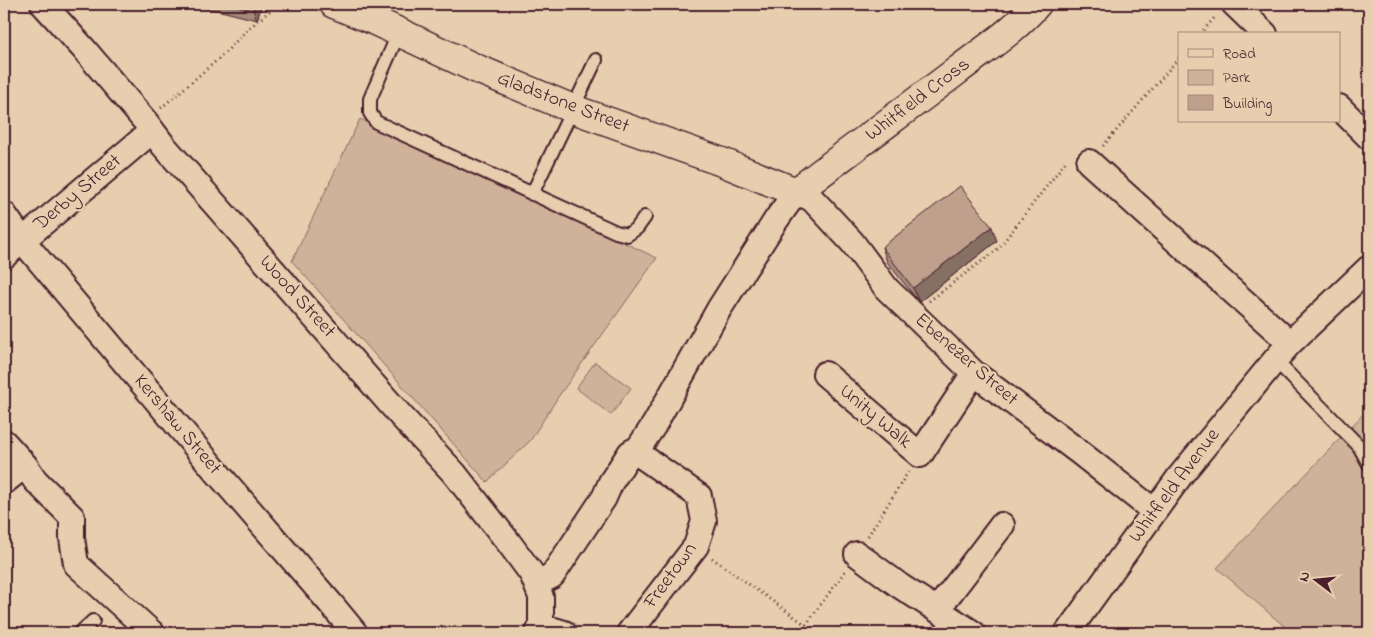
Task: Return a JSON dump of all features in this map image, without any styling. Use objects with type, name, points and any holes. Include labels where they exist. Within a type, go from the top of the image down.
[{"type":"street","name":"Wood Street","points":[[43,4],[83,48],[162,145],[454,472],[532,574],[538,590]]},
{"type":"street","name":"Gladstone Street","points":[[334,4],[376,12],[399,32],[475,68],[573,109],[722,162],[796,192]]},
{"type":"street","name":"Whitfield Cross","points":[[796,192],[891,122],[1008,31],[1037,4]]},
{"type":"street","points":[[1227,8],[1262,32]]},
{"type":"street","points":[[1340,108],[1369,137]]},
{"type":"street","name":"Derby Street","points":[[4,256],[148,126]]},
{"type":"street","points":[[1089,162],[1282,351]]},
{"type":"street","name":"Ebenezer Street","points":[[796,192],[812,199],[852,242],[887,289],[974,373],[1154,511]]},
{"type":"street","points":[[548,631],[538,590],[552,576],[604,498],[611,482],[630,453],[636,452],[654,425],[719,309],[796,192]]},
{"type":"street","name":"Kershaw Street","points":[[4,214],[22,240],[208,463],[354,633]]},
{"type":"street","name":"Whitfield Avenue","points":[[1067,633],[1180,476],[1282,351],[1369,268]]},
{"type":"street","name":"Unity Walk","points":[[825,374],[920,455],[974,373]]},
{"type":"street","points":[[4,442],[25,465],[35,480],[72,517],[72,538],[76,564],[152,633]]},
{"type":"street","name":"Freetown","points":[[629,633],[696,546],[704,521],[699,496],[636,452]]},
{"type":"street","points":[[4,482],[25,465]]},
{"type":"street","points":[[937,610],[1002,525]]},
{"type":"street","points":[[857,554],[900,586],[973,633]]},
{"type":"lane","points":[[399,32],[370,99],[370,113],[376,122],[616,232],[628,235],[645,218]]},
{"type":"lane","points":[[532,194],[596,60]]},
{"type":"lane","points":[[1282,351],[1359,446],[1369,464]]},
{"type":"lane","points":[[80,633],[93,621]]},
{"type":"path","points":[[148,126],[248,29],[278,4]]},
{"type":"path","points":[[1202,32],[1227,8]]},
{"type":"path","points":[[912,313],[998,249],[1069,157],[1084,168],[1178,59]]},
{"type":"path","points":[[800,633],[857,554],[920,455]]},
{"type":"path","points":[[696,546],[806,625]]},
{"type":"green space","points":[[360,119],[657,258],[558,397],[530,441],[487,482],[292,261]]},
{"type":"green space","points":[[595,362],[631,388],[611,415],[576,388]]},
{"type":"green space","points":[[1369,408],[1369,633],[1291,633],[1217,568]]},
{"type":"building","points":[[228,4],[255,4],[253,10]]},
{"type":"building","points":[[960,186],[992,227],[913,288],[882,247]]}]
